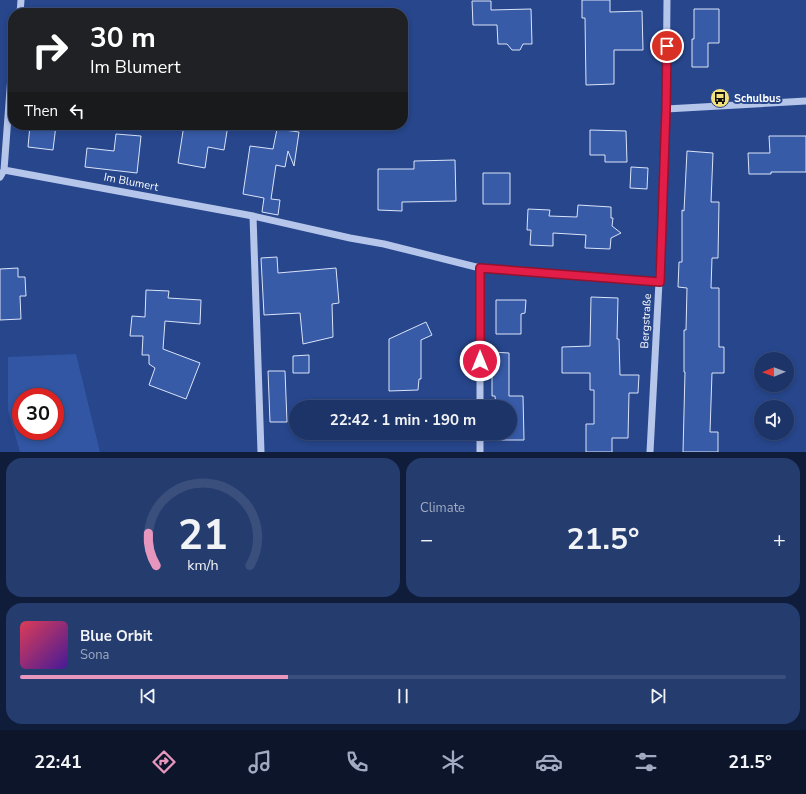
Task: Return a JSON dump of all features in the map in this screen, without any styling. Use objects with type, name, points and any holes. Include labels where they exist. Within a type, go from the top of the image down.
[{"type":"street","name":"Bergstraße","points":[[650,452],[660,282],[666,109],[667,0]]},
{"type":"street","points":[[666,109],[806,101]]},
{"type":"street","points":[[0,177],[4,170],[8,116]]},
{"type":"street","name":"Im Blumert","points":[[4,170],[253,216],[350,238],[384,244],[480,268],[660,282]]},
{"type":"street","points":[[253,216],[261,452]]},
{"type":"street","points":[[480,268],[480,400]]},
{"type":"street","points":[[480,440],[480,452]]},
{"type":"shaded area","points":[[76,354],[100,452],[20,452],[17,440],[64,440],[64,388],[12,388],[12,424],[8,410],[8,357]]},
{"type":"building","points":[[582,0],[610,0],[610,12],[642,11],[643,50],[614,50],[614,84],[586,85],[585,18],[582,18]]},
{"type":"building","points":[[472,1],[491,1],[491,10],[531,9],[532,44],[523,44],[520,50],[512,50],[507,44],[498,44],[497,25],[473,25]]},
{"type":"building","points":[[694,9],[719,9],[719,43],[708,43],[708,67],[692,67]]},
{"type":"building","points":[[30,130],[55,130],[53,150],[28,147]]},
{"type":"building","points":[[183,130],[227,130],[224,150],[208,147],[205,168],[178,163]]},
{"type":"building","points":[[277,130],[299,132],[294,166],[288,151],[285,167],[276,165],[271,199],[280,200],[278,215],[262,212],[264,198],[243,194],[250,146],[273,149]]},
{"type":"building","points":[[590,130],[626,131],[627,162],[605,162],[605,155],[590,155]]},
{"type":"building","points":[[116,134],[141,136],[137,173],[85,167],[87,148],[114,151]]},
{"type":"building","points":[[769,136],[806,136],[806,172],[771,172],[771,174],[749,174],[748,153],[770,153]]},
{"type":"building","points":[[687,151],[713,153],[711,202],[719,202],[718,258],[712,258],[711,288],[719,288],[719,347],[724,347],[724,373],[712,373],[710,432],[718,432],[718,452],[683,452],[685,372],[684,330],[686,330],[687,288],[678,287],[679,262],[682,262],[682,210],[684,211]]},
{"type":"building","points":[[455,160],[456,201],[402,202],[402,211],[378,210],[378,169],[414,169],[414,161]]},
{"type":"building","points":[[631,167],[648,168],[647,189],[630,188]]},
{"type":"building","points":[[483,173],[510,173],[510,204],[483,204]]},
{"type":"building","points":[[578,205],[611,207],[611,218],[613,218],[612,226],[621,233],[611,238],[610,249],[585,248],[586,235],[553,233],[553,246],[530,245],[531,230],[527,230],[528,209],[550,210],[549,216],[577,217]]},
{"type":"building","points":[[277,257],[278,273],[336,268],[339,303],[332,304],[333,337],[303,344],[300,313],[264,315],[261,258]]},
{"type":"building","points":[[18,268],[18,277],[25,277],[26,296],[20,296],[21,319],[0,320],[0,269]]},
{"type":"building","points":[[146,290],[169,291],[168,298],[201,300],[200,324],[165,321],[163,349],[200,363],[186,399],[149,385],[155,368],[149,364],[149,355],[142,355],[143,336],[130,336],[132,316],[145,317]]},
{"type":"building","points":[[591,297],[618,298],[617,339],[619,339],[620,375],[639,375],[638,393],[629,393],[628,438],[612,438],[612,452],[586,452],[586,424],[594,424],[594,390],[590,390],[590,373],[562,373],[562,347],[590,346]]},
{"type":"building","points":[[496,300],[526,300],[525,313],[521,314],[521,334],[496,334]]},
{"type":"building","points":[[426,322],[432,335],[421,340],[421,379],[419,379],[418,390],[389,391],[389,339]]},
{"type":"building","points":[[492,352],[509,353],[509,396],[523,396],[524,440],[517,440],[517,400],[495,400],[495,396],[492,396]]},
{"type":"building","points":[[309,355],[309,373],[293,373],[293,356]]},
{"type":"building","points":[[268,371],[285,371],[287,422],[270,422]]},
{"type":"place","name":"Schulbus","points":[[720,98]]},
{"type":"route","points":[[480,361],[480,268],[660,282],[667,46]]}]
